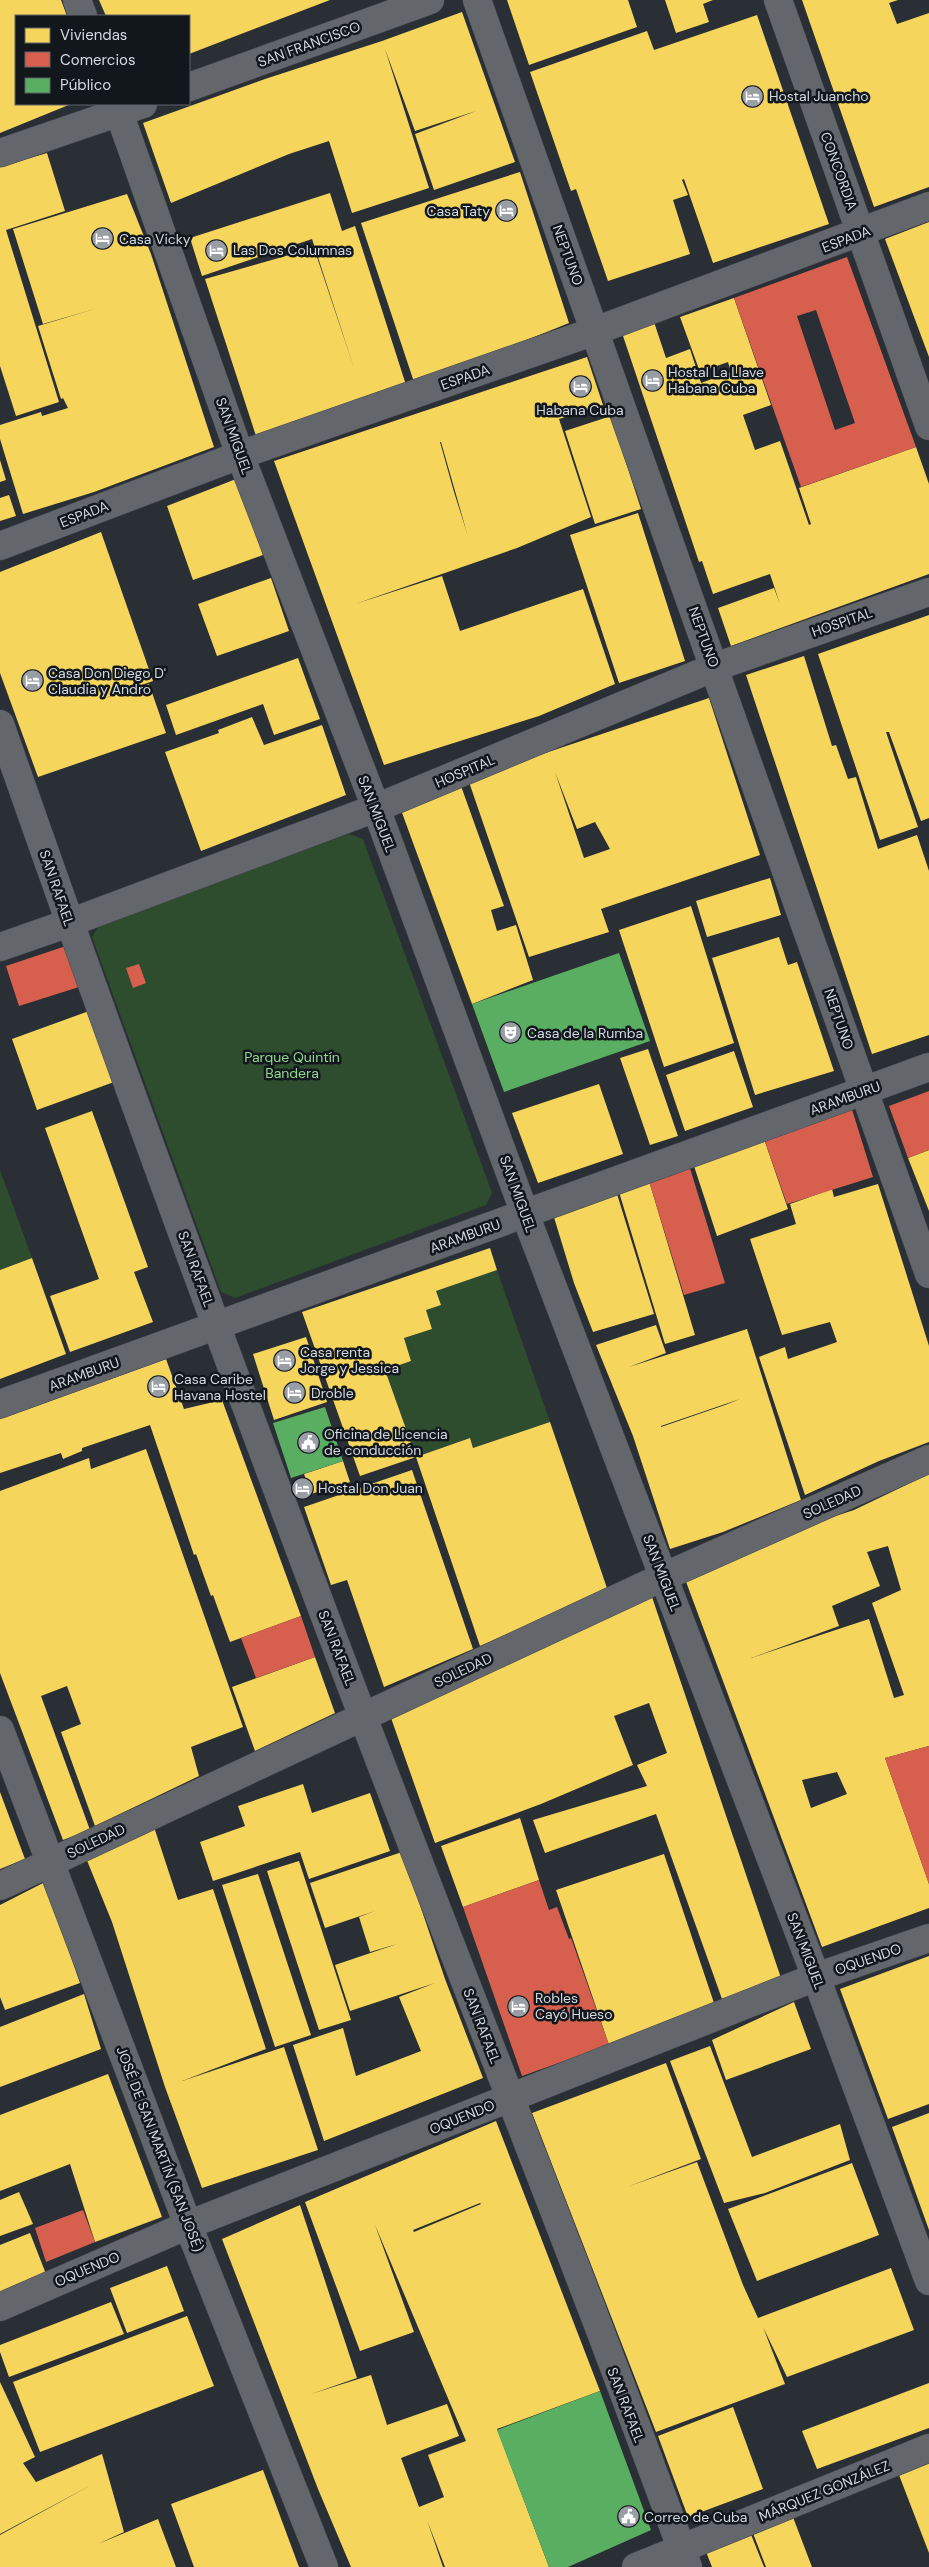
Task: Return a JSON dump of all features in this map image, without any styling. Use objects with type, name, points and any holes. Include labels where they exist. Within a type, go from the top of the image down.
[{"type":"street","points":[[77,0],[83,15]]},
{"type":"street","name":"SAN FRANCISCO","points":[[190,87],[430,0]]},
{"type":"street","name":"NEPTUNO","points":[[478,0],[929,1274]]},
{"type":"street","name":"CONCORDIA","points":[[778,0],[929,426]]},
{"type":"street","points":[[0,153],[126,107]]},
{"type":"street","name":"SAN MIGUEL","points":[[126,107],[240,455],[376,808],[526,1214],[816,1977],[929,2281]]},
{"type":"street","name":"ESPADA","points":[[0,546],[240,455],[595,331],[929,206]]},
{"type":"street","name":"HOSPITAL","points":[[0,947],[376,808],[715,667],[929,592]]},
{"type":"street","name":"SAN RAFAEL","points":[[0,724],[69,923],[217,1326],[363,1716],[685,2558]]},
{"type":"street","name":"ARAMBURU","points":[[0,1404],[929,1067]]},
{"type":"street","name":"SOLEDAD","points":[[0,1886],[663,1577],[929,1458]]},
{"type":"street","name":"JOSÉ DE SAN MARTÍN (SAN JOSÉ)","points":[[0,1730],[188,2226],[324,2567]]},
{"type":"street","name":"OQUENDO","points":[[0,2307],[188,2226],[816,1977],[929,1938]]},
{"type":"street","name":"MÁRQUEZ GONZÁLEZ","points":[[636,2567],[685,2558],[929,2448]]},
{"type":"green space","name":"Parque Quintín Bandera","points":[[349,834],[363,839],[492,1193],[486,1205],[235,1298],[221,1292],[92,937],[100,924]]},
{"type":"green space","points":[[0,1170],[32,1258],[0,1270]]},
{"type":"green space","points":[[497,1270],[550,1422],[473,1448],[470,1438],[416,1457],[385,1370],[411,1361],[404,1338],[432,1329],[426,1310],[436,1291]]},
{"type":"building: Viviendas","points":[[0,0],[61,0],[67,15],[15,15],[15,105],[69,105],[0,133]]},
{"type":"building: Viviendas","points":[[99,0],[330,0],[190,54],[190,15],[106,15]]},
{"type":"building: Viviendas","points":[[507,0],[628,0],[637,27],[529,65]]},
{"type":"building: Viviendas","points":[[665,0],[713,0],[703,4],[709,22],[676,33]]},
{"type":"building: Viviendas","points":[[802,0],[898,0],[889,3],[897,24],[929,13],[929,187],[874,207]]},
{"type":"building: Viviendas","points":[[462,12],[515,162],[434,190],[415,134],[476,111],[415,131],[385,49],[429,188],[352,213],[329,141],[289,154],[171,203],[143,123]]},
{"type":"building: Viviendas","points":[[757,15],[829,224],[713,263],[684,179],[682,180],[688,195],[673,200],[690,254],[608,281],[576,189],[571,191],[530,72],[647,31],[654,50]]},
{"type":"building: Viviendas","points":[[47,153],[65,211],[6,230],[59,402],[16,416],[0,366],[0,167]]},
{"type":"building: Viviendas","points":[[520,172],[569,323],[415,385],[361,223]]},
{"type":"building: Viviendas","points":[[330,193],[342,231],[355,226],[406,385],[257,439],[205,279],[314,248],[354,368],[312,239],[202,276],[190,238]]},
{"type":"building: Viviendas","points":[[127,194],[151,254],[214,447],[94,492],[23,514],[0,439],[0,425],[41,412],[42,416],[68,408],[63,398],[61,399],[38,326],[98,308],[43,324],[13,229]]},
{"type":"building: Viviendas","points":[[929,222],[929,357],[885,239]]},
{"type":"building: Viviendas","points":[[734,298],[771,405],[743,415],[755,450],[780,441],[809,525],[811,524],[799,488],[916,447],[929,484],[929,574],[731,646],[718,608],[774,588],[780,604],[770,574],[713,594],[702,561],[699,562],[622,333],[654,322],[666,358],[690,349],[701,383],[731,372],[728,362],[700,372],[680,317]]},
{"type":"building: Viviendas","points":[[587,357],[603,405],[559,419],[591,517],[517,548],[355,604],[442,576],[460,631],[583,589],[615,684],[539,716],[384,765],[274,461]],"holes":[[[441,442],[467,533],[454,492]]]},
{"type":"building: Viviendas","points":[[611,416],[641,509],[595,524],[565,431]]},
{"type":"building: Viviendas","points":[[0,460],[6,480],[0,482]]},
{"type":"building: Viviendas","points":[[236,479],[263,555],[193,580],[167,506]]},
{"type":"building: Viviendas","points":[[9,495],[16,516],[0,521],[0,498]]},
{"type":"building: Viviendas","points":[[638,513],[685,661],[619,683],[570,535]]},
{"type":"building: Viviendas","points":[[101,532],[153,681],[102,699],[149,684],[166,733],[38,777],[0,673],[0,572]]},
{"type":"building: Viviendas","points":[[271,578],[289,631],[217,656],[198,604]]},
{"type":"building: Viviendas","points":[[929,615],[929,818],[921,821],[889,732],[886,732],[918,827],[880,840],[818,654]]},
{"type":"building: Viviendas","points":[[804,656],[832,746],[836,745],[848,779],[856,777],[878,849],[917,835],[929,871],[929,1035],[872,1054],[746,675]]},
{"type":"building: Viviendas","points":[[298,658],[320,719],[274,735],[263,704],[176,735],[166,705]]},
{"type":"building: Viviendas","points":[[709,698],[760,855],[601,909],[609,932],[529,957],[468,779]],"holes":[[[555,772],[577,829],[595,822],[610,849],[584,858]]]},
{"type":"building: Viviendas","points":[[252,717],[264,745],[322,725],[346,795],[201,851],[165,752],[219,733],[218,730]]},
{"type":"building: Viviendas","points":[[461,786],[504,906],[491,910],[497,931],[516,925],[533,980],[472,1004],[401,810]]},
{"type":"building: Viviendas","points":[[770,878],[781,915],[707,937],[696,901]]},
{"type":"building: Viviendas","points":[[691,906],[734,1043],[664,1067],[619,930]]},
{"type":"building: Viviendas","points":[[779,937],[788,965],[797,962],[834,1071],[755,1095],[712,958]]},
{"type":"building: Viviendas","points":[[89,1011],[114,1082],[37,1110],[12,1039]]},
{"type":"building: Viviendas","points":[[648,1049],[678,1136],[650,1145],[620,1058]]},
{"type":"building: Viviendas","points":[[734,1051],[753,1107],[685,1131],[666,1075]]},
{"type":"building: Viviendas","points":[[599,1084],[623,1154],[538,1183],[512,1113]]},
{"type":"building: Viviendas","points":[[92,1111],[148,1267],[134,1272],[153,1322],[70,1352],[50,1296],[99,1279],[45,1128]]},
{"type":"building: Viviendas","points":[[763,1136],[788,1209],[717,1236],[693,1163]]},
{"type":"building: Viviendas","points":[[929,1150],[929,1211],[908,1158]]},
{"type":"building: Viviendas","points":[[649,1181],[695,1335],[665,1344],[619,1192]]},
{"type":"building: Viviendas","points":[[878,1184],[929,1346],[929,1442],[879,1461],[805,1495],[759,1357],[785,1347],[788,1359],[837,1342],[830,1322],[782,1335],[750,1239],[796,1224],[790,1204],[832,1189],[834,1197]]},
{"type":"building: Viviendas","points":[[617,1194],[654,1314],[593,1332],[574,1283],[553,1214]]},
{"type":"building: Viviendas","points":[[490,1248],[497,1270],[436,1291],[441,1305],[426,1310],[432,1329],[404,1338],[411,1361],[385,1370],[416,1457],[360,1476],[302,1312]]},
{"type":"building: Viviendas","points":[[32,1258],[66,1354],[0,1379],[0,1270]]},
{"type":"building: Viviendas","points":[[656,1325],[666,1353],[629,1367],[747,1329],[801,1500],[723,1532],[670,1549],[633,1436],[596,1345]],"holes":[[[740,1399],[725,1405],[661,1427]]]},
{"type":"building: Viviendas","points":[[306,1337],[327,1402],[274,1420],[253,1354]]},
{"type":"building: Viviendas","points":[[166,1359],[184,1409],[222,1400],[301,1616],[230,1642],[213,1595],[211,1596],[196,1554],[194,1555],[150,1425],[82,1448],[82,1451],[63,1459],[61,1453],[0,1473],[0,1419]]},
{"type":"building: Viviendas","points":[[550,1422],[608,1591],[480,1646],[416,1457],[470,1438],[473,1448]]},
{"type":"building: Viviendas","points":[[146,1449],[243,1727],[191,1747],[199,1776],[95,1826],[61,1732],[81,1724],[67,1686],[41,1696],[90,1830],[63,1840],[0,1673],[0,1491],[89,1458],[91,1469]]},
{"type":"building: Viviendas","points":[[343,1461],[350,1482],[311,1494],[304,1474]]},
{"type":"building: Viviendas","points":[[412,1470],[473,1649],[384,1687],[347,1580],[331,1585],[304,1507]]},
{"type":"building: Viviendas","points":[[929,1474],[929,1746],[885,1758],[929,1884],[929,1908],[822,1947],[685,1579],[805,1526],[854,1510]],"holes":[[[888,1546],[901,1590],[872,1603],[904,1695],[894,1698],[869,1619],[751,1658],[839,1626],[832,1606],[880,1586],[867,1552]],[[837,1772],[847,1794],[811,1808],[802,1780]]]},
{"type":"building: Viviendas","points":[[652,1597],[781,1978],[722,1999],[656,1814],[545,1853],[533,1820],[647,1786],[637,1765],[667,1753],[649,1703],[614,1716],[633,1765],[541,1804],[435,1843],[390,1715]]},
{"type":"building: Viviendas","points":[[315,1657],[335,1713],[255,1751],[232,1687]]},
{"type":"building: Viviendas","points":[[303,1784],[312,1813],[370,1793],[390,1851],[309,1879],[300,1852],[213,1881],[200,1842],[245,1826],[238,1806]]},
{"type":"building: Viviendas","points":[[0,1792],[25,1859],[0,1869]]},
{"type":"building: Viviendas","points":[[520,1818],[539,1880],[463,1907],[441,1846]]},
{"type":"building: Viviendas","points":[[154,1827],[178,1900],[213,1889],[266,2049],[182,2081],[284,2047],[318,2150],[202,2188],[165,2087],[112,1922],[86,1858]]},
{"type":"building: Viviendas","points":[[402,1852],[445,1979],[483,2078],[324,2141],[293,2045],[343,2028],[356,2076],[421,2051],[399,1997],[435,1983],[350,2011],[335,1965],[397,1944],[370,1952],[359,1917],[375,1911],[325,1928],[310,1883]]},
{"type":"building: Viviendas","points":[[664,1854],[714,2003],[609,2045],[556,1890]]},
{"type":"building: Viviendas","points":[[299,1861],[351,2020],[319,2030],[267,1871]]},
{"type":"building: Viviendas","points":[[258,1874],[311,2035],[275,2047],[222,1885]]},
{"type":"building: Viviendas","points":[[45,1882],[80,1983],[5,2010],[0,1997],[0,1905]]},
{"type":"building: Viviendas","points":[[929,1956],[929,2104],[888,2119],[840,1989]]},
{"type":"building: Viviendas","points":[[84,1994],[101,2049],[0,2087],[0,2027]]},
{"type":"building: Viviendas","points":[[794,2002],[811,2049],[726,2080],[712,2040]]},
{"type":"building: Viviendas","points":[[710,2046],[752,2157],[840,2124],[850,2160],[765,2193],[724,2203],[670,2061]]},
{"type":"building: Viviendas","points":[[666,2063],[701,2159],[627,2187],[697,2162],[743,2285],[758,2318],[891,2268],[914,2330],[787,2377],[763,2327],[785,2384],[656,2432],[532,2113]]},
{"type":"building: Viviendas","points":[[108,2074],[162,2217],[95,2242],[70,2164],[0,2191],[0,2115]]},
{"type":"building: Viviendas","points":[[929,2113],[929,2230],[892,2127]]},
{"type":"building: Viviendas","points":[[496,2121],[600,2391],[497,2429],[549,2567],[445,2567],[427,2520],[443,2567],[351,2567],[318,2489],[222,2239],[300,2205],[357,2378],[311,2394],[371,2375],[387,2425],[447,2404],[459,2436],[401,2458],[419,2507],[444,2497],[428,2455],[466,2441],[375,2225],[414,2332],[360,2351],[305,2202]],"holes":[[[480,2203],[414,2232],[413,2230]]]},
{"type":"building: Viviendas","points":[[852,2163],[879,2235],[757,2281],[728,2209]]},
{"type":"building: Viviendas","points":[[19,2192],[33,2224],[0,2236],[0,2200]]},
{"type":"building: Viviendas","points":[[30,2233],[46,2274],[0,2292],[0,2245]]},
{"type":"building: Viviendas","points":[[167,2266],[184,2311],[127,2333],[110,2288]]},
{"type":"building: Viviendas","points":[[111,2302],[124,2334],[9,2377],[0,2352],[0,2345]]},
{"type":"building: Viviendas","points":[[187,2316],[214,2386],[40,2452],[13,2382]]},
{"type":"building: Viviendas","points":[[0,2382],[35,2457],[23,2463],[36,2482],[102,2454],[124,2532],[98,2544],[158,2519],[176,2567],[0,2567],[0,2535],[93,2484],[0,2534]]},
{"type":"building: Viviendas","points":[[929,2383],[929,2428],[817,2469],[802,2431]]},
{"type":"building: Viviendas","points":[[733,2407],[763,2489],[688,2517],[658,2436]]},
{"type":"building: Viviendas","points":[[929,2463],[929,2553],[899,2475]]},
{"type":"building: Viviendas","points":[[263,2470],[299,2567],[194,2567],[171,2504]]},
{"type":"building: Viviendas","points":[[791,2512],[812,2567],[766,2567],[751,2528]]},
{"type":"building: Viviendas","points":[[748,2527],[764,2567],[712,2567],[703,2544]]},
{"type":"building: Comercios","points":[[847,257],[916,447],[801,487],[734,298]],"holes":[[[816,310],[855,423],[835,430],[797,316]]]},
{"type":"building: Comercios","points":[[66,946],[79,987],[19,1006],[6,966]]},
{"type":"building: Comercios","points":[[139,964],[146,983],[133,988],[126,968]]},
{"type":"building: Comercios","points":[[929,1091],[929,1150],[908,1158],[889,1106]]},
{"type":"building: Comercios","points":[[850,1103],[873,1177],[787,1204],[763,1136]]},
{"type":"building: Comercios","points":[[690,1168],[725,1283],[684,1295],[649,1181]]},
{"type":"building: Comercios","points":[[301,1616],[315,1657],[256,1678],[241,1638]]},
{"type":"building: Comercios","points":[[929,1746],[929,1884],[885,1758]]},
{"type":"building: Comercios","points":[[539,1880],[549,1910],[557,1907],[569,1939],[571,1938],[609,2045],[522,2076],[463,1907]]},
{"type":"building: Comercios","points":[[83,2210],[95,2242],[46,2262],[35,2228]]},
{"type":"building: Público","points":[[619,953],[650,1041],[504,1092],[472,1004]]},
{"type":"building: Público","name":"Oficina de Licencia de conducción","points":[[325,1407],[343,1461],[291,1478],[273,1423]]},
{"type":"building: Público","points":[[600,2391],[651,2530],[568,2567],[549,2567],[497,2430]]},
{"type":"place","name":"Hostal Juancho","points":[[753,96]]},
{"type":"place","name":"Casa Taty","points":[[506,211]]},
{"type":"place","name":"Casa Vicky","points":[[103,239]]},
{"type":"place","name":"Las Dos Columnas","points":[[217,250]]},
{"type":"place","name":"Hostal La Llave Habana Cuba","points":[[652,380]]},
{"type":"place","name":"Habana Cuba","points":[[580,387]]},
{"type":"place","name":"Casa Don Diego D' Claudia y Andro","points":[[32,681]]},
{"type":"place","name":"Casa de la Rumba","points":[[511,1033]]},
{"type":"place","name":"Casa renta Jorge y Jessica","points":[[284,1360]]},
{"type":"place","name":"Casa Caribe Havana Hostel","points":[[158,1387]]},
{"type":"place","name":"Droble","points":[[295,1393]]},
{"type":"place","name":"Oficina de Licencia de conducción","points":[[308,1442]]},
{"type":"place","name":"Hostal Don Juan","points":[[302,1488]]},
{"type":"place","name":"Robles Cayó Hueso","points":[[519,2006]]},
{"type":"place","name":"Correo de Cuba","points":[[628,2517]]}]
